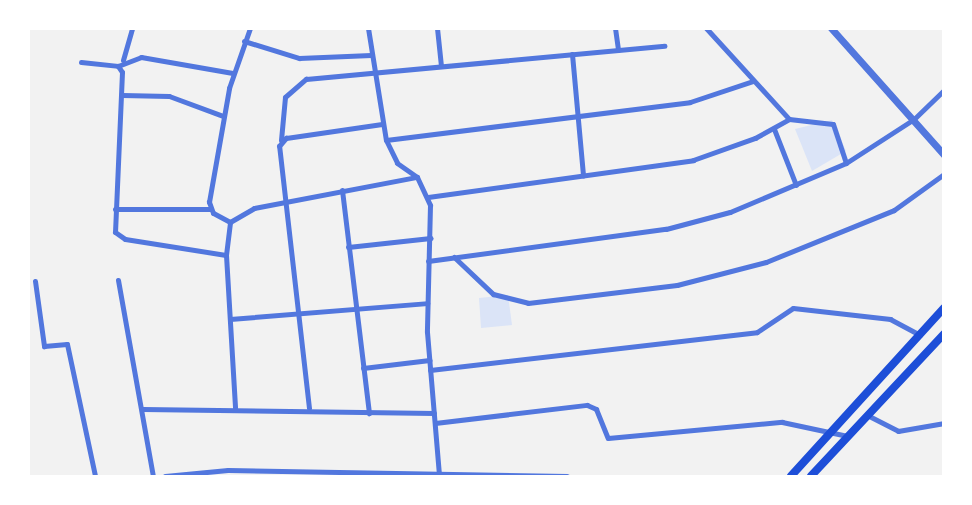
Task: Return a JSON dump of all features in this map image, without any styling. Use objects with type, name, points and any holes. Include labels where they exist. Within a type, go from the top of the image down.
[{"type":"main road","points":[[791,477],[944,308]]},
{"type":"main road","points":[[811,477],[944,334]]},
{"type":"street","points":[[132,28],[123,60],[118,66],[122,95],[115,209],[118,236],[226,255]]},
{"type":"street","points":[[210,208],[223,116],[233,73],[250,28]]},
{"type":"street","points":[[368,28],[386,140],[397,163],[417,177],[428,197],[431,238],[427,303],[439,475]]},
{"type":"street","points":[[437,28],[441,66]]},
{"type":"street","points":[[615,28],[618,50]]},
{"type":"street","points":[[706,28],[789,119],[833,124],[846,163]]},
{"type":"street","points":[[831,28],[944,155]]},
{"type":"street","points":[[244,42],[299,58],[371,55]]},
{"type":"street","points":[[309,408],[285,201],[281,140],[281,111],[294,86],[321,75],[374,73],[664,46]]},
{"type":"street","points":[[572,54],[583,176]]},
{"type":"street","points":[[123,60],[176,59],[233,73]]},
{"type":"street","points":[[81,62],[118,66]]},
{"type":"street","points":[[386,140],[690,102],[753,81]]},
{"type":"street","points":[[428,261],[666,229],[796,185],[846,163],[914,119],[944,90]]},
{"type":"street","points":[[122,95],[169,96],[223,116]]},
{"type":"street","points":[[428,197],[693,160],[774,129],[789,119]]},
{"type":"street","points":[[281,140],[382,124]]},
{"type":"street","points":[[774,129],[796,185]]},
{"type":"street","points":[[454,257],[492,294],[528,303],[677,285],[766,262],[894,210],[944,174]]},
{"type":"street","points":[[230,222],[254,208],[417,177]]},
{"type":"street","points":[[342,190],[369,413]]},
{"type":"street","points":[[115,209],[210,208],[230,222]]},
{"type":"street","points":[[230,222],[226,255],[235,408]]},
{"type":"street","points":[[348,247],[431,238]]},
{"type":"street","points":[[118,280],[123,335],[143,409],[153,477]]},
{"type":"street","points":[[35,281],[44,346],[67,344],[95,477]]},
{"type":"street","points":[[230,319],[427,303]]},
{"type":"street","points":[[430,370],[758,332],[793,308],[890,320],[920,335]]},
{"type":"street","points":[[363,368],[430,360]]},
{"type":"street","points":[[435,423],[587,405],[596,409],[608,438],[758,422],[850,437]]},
{"type":"street","points":[[143,409],[309,408],[369,413],[434,412]]},
{"type":"street","points":[[869,416],[898,431],[944,423]]},
{"type":"street","points":[[165,477],[228,470],[567,477]]},
{"type":"shaded area","points":[[832,120],[846,151],[812,171],[795,129]]},
{"type":"shaded area","points":[[508,295],[512,325],[481,328],[479,298]]}]
